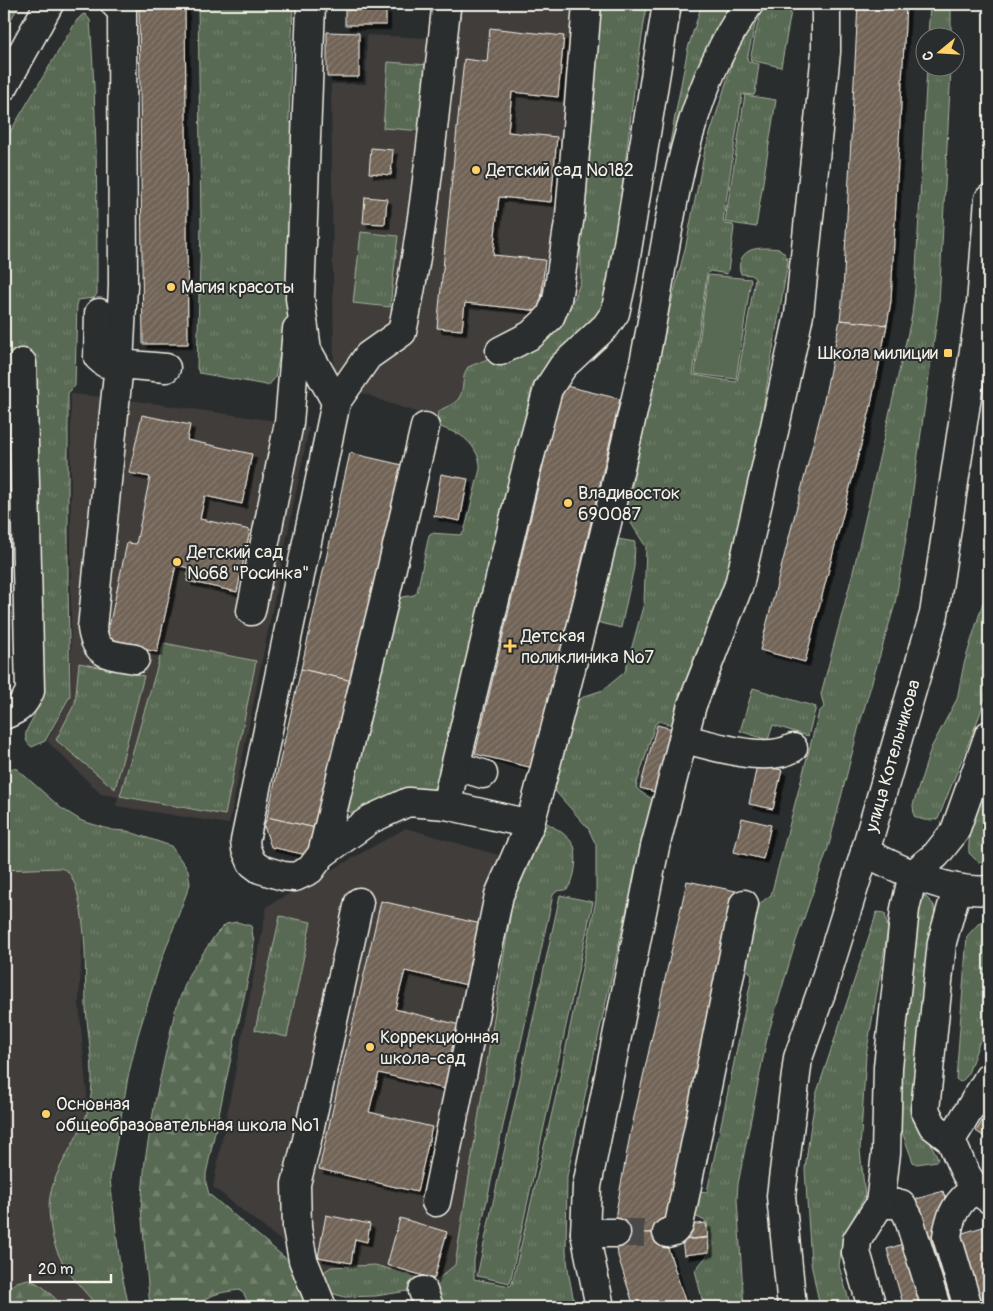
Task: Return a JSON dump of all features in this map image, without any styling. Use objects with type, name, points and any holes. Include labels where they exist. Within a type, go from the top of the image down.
[{"type":"main road","points":[[4,86],[49,4]]},
{"type":"main road","points":[[115,4],[122,11],[123,286],[118,364],[92,628],[94,642],[100,650],[135,659]]},
{"type":"main road","points":[[251,611],[289,423],[300,298],[311,4]]},
{"type":"main road","points":[[500,351],[531,336],[550,318],[557,300],[570,215],[587,4]]},
{"type":"main road","points":[[446,805],[523,482],[548,388],[564,366],[606,326],[615,314],[667,4]]},
{"type":"main road","points":[[436,1202],[499,895],[530,824],[602,541],[644,364],[685,150],[713,63],[732,27],[749,4]]},
{"type":"main road","points":[[600,1307],[585,1233],[586,1186],[655,847],[692,705],[739,585],[799,315],[826,52],[826,4]]},
{"type":"main road","points":[[446,9],[425,191],[402,332],[368,356],[336,402],[245,841],[252,863],[260,869],[283,876],[295,877],[310,870],[322,854],[371,819],[408,802],[446,805],[530,824]]},
{"type":"main road","name":"улица Котельникова","points":[[792,1307],[781,1196],[798,1058],[823,987],[865,852],[934,614],[985,303],[989,198]]},
{"type":"main road","points":[[300,298],[306,350],[336,402]]},
{"type":"main road","points":[[99,313],[98,357],[105,363],[166,368]]},
{"type":"main road","points":[[4,715],[25,703],[30,690],[22,363]]},
{"type":"main road","points":[[322,854],[425,426]]},
{"type":"main road","points":[[872,1307],[856,1252],[857,1240],[880,1204],[886,1152],[888,1067],[905,909],[913,874],[936,855],[955,831],[989,735]]},
{"type":"main road","points":[[683,739],[744,752],[772,754],[784,753],[793,748]]},
{"type":"main road","points":[[456,766],[483,774]]},
{"type":"main road","points":[[865,852],[913,874],[957,889],[989,890]]},
{"type":"main road","points":[[957,889],[942,942],[925,1110],[933,1126],[951,1140],[967,1176],[982,1194]]},
{"type":"main road","points":[[322,1307],[303,1260],[297,1228],[296,1184],[312,1121],[359,902]]},
{"type":"main road","points":[[667,1233],[674,1231],[679,1225],[744,904]]},
{"type":"main road","points":[[951,1140],[989,1076]]},
{"type":"main road","points":[[968,1307],[947,1237],[950,1218],[957,1206],[967,1194],[982,1194]]},
{"type":"main road","points":[[880,1204],[901,1204],[908,1216],[936,1307]]},
{"type":"main road","points":[[585,1233],[616,1233]]},
{"type":"shaded area","name":"Детский сад №182","points":[[433,4],[646,4],[603,282],[469,414],[435,418],[388,403],[334,381],[331,84],[366,84],[367,35],[428,38]]},
{"type":"shaded area","name":"Детский сад №68 \"Росинка\"","points":[[71,394],[115,398],[289,423],[309,428],[229,824],[116,806],[118,797],[101,794],[47,741],[71,696]]},
{"type":"shaded area","name":"Основная общеобразовательная школа №1","points":[[43,792],[72,819],[84,911],[79,1003],[98,1224],[113,1307],[4,1307],[4,794]]},
{"type":"shaded area","name":"Коррекционная школа-сад","points":[[406,828],[532,865],[459,1269],[435,1281],[410,1274],[406,1289],[340,1288],[213,1187],[267,906]]},
{"type":"green space","points":[[4,4],[20,4],[4,31]]},
{"type":"green space","points":[[198,4],[299,4],[293,8],[289,120],[296,132],[293,291],[275,378],[268,386],[199,373],[197,368],[201,224]]},
{"type":"green space","points":[[595,4],[647,4],[635,82],[610,289],[606,302],[592,324],[536,378],[532,387],[438,783],[432,790],[402,793],[366,811],[351,813],[346,809],[397,598],[414,595],[417,592],[431,533],[460,535],[464,532],[480,469],[479,460],[472,446],[460,435],[441,427],[437,415],[442,409],[451,405],[459,398],[462,391],[464,374],[468,367],[500,354],[575,298],[581,280],[580,192]]},
{"type":"green space","points":[[702,4],[729,4],[672,155],[669,148],[688,48]]},
{"type":"green space","points":[[760,4],[747,59],[749,62],[759,64],[755,93],[754,95],[742,95],[723,221],[725,224],[733,225],[734,228],[728,271],[727,274],[710,271],[707,274],[693,375],[737,382],[755,279],[752,275],[741,274],[739,267],[741,260],[751,250],[765,248],[780,249],[788,261],[759,432],[728,581],[682,728],[659,721],[655,724],[636,787],[656,805],[645,857],[627,908],[567,1176],[566,1251],[575,1307],[439,1307],[420,1289],[376,1296],[345,1297],[334,1294],[324,1286],[322,1278],[324,1272],[331,1267],[375,1265],[434,1282],[455,1265],[515,885],[539,825],[547,823],[572,842],[576,855],[575,868],[568,888],[557,891],[553,895],[474,1260],[474,1279],[510,1286],[512,1284],[557,1091],[596,900],[596,845],[588,828],[555,791],[555,778],[573,704],[585,696],[603,690],[625,672],[644,603],[646,547],[629,520],[626,507],[631,492],[663,335],[686,245],[705,150],[743,29]]},
{"type":"green space","points":[[762,4],[792,6],[781,67],[750,60]]},
{"type":"green space","points":[[930,4],[951,4],[951,28],[929,28]]},
{"type":"green space","points":[[85,14],[90,20],[94,88],[97,294],[94,298],[77,300],[75,386],[68,393],[70,696],[45,741],[32,747],[26,740],[26,732],[34,716],[37,703],[23,359],[4,350],[4,142],[77,20]]},
{"type":"green space","points":[[388,62],[429,65],[424,131],[383,128]]},
{"type":"green space","points":[[926,78],[950,78],[939,304],[908,526],[895,604],[859,726],[829,845],[796,941],[767,1038],[738,1184],[737,1199],[744,1307],[704,1307],[695,1270],[711,1251],[707,1222],[695,1216],[691,1211],[692,1190],[707,1192],[752,976],[749,971],[740,968],[750,911],[771,895],[819,712],[824,707],[821,694],[853,572],[912,315]]},
{"type":"green space","points":[[745,95],[776,100],[756,227],[725,222]]},
{"type":"green space","points":[[361,232],[398,236],[390,307],[353,303]]},
{"type":"green space","points":[[708,275],[751,279],[736,379],[695,374]]},
{"type":"green space","points":[[612,538],[635,542],[634,567],[621,628],[593,621]]},
{"type":"green space","points":[[989,583],[989,686],[979,717],[938,819],[923,820],[914,816],[913,805],[931,748],[957,699],[964,664]]},
{"type":"green space","points":[[164,643],[256,661],[225,815],[120,796]]},
{"type":"green space","points":[[79,663],[144,676],[115,789],[56,740],[75,703]]},
{"type":"green space","points":[[753,688],[816,707],[808,736],[773,725],[768,740],[740,731]]},
{"type":"green space","points":[[12,768],[17,769],[61,808],[82,821],[112,830],[127,831],[171,846],[188,870],[190,884],[160,964],[138,1035],[128,1077],[110,1179],[120,1266],[129,1307],[98,1307],[63,1263],[53,1240],[50,1225],[50,1195],[59,1170],[78,1134],[91,1098],[92,1073],[86,1008],[84,934],[76,889],[72,877],[66,870],[60,868],[4,870],[4,794],[8,789],[8,771]]},
{"type":"green space","points":[[989,777],[989,864],[978,862],[969,853],[969,843],[972,824]]},
{"type":"green space","points":[[560,895],[593,902],[510,1283],[477,1276]]},
{"type":"green space","points":[[925,896],[934,905],[935,923],[918,1119],[938,1158],[937,1161],[917,1164],[913,1162],[898,1121],[901,1067],[920,897]]},
{"type":"green space","points":[[877,912],[885,913],[888,929],[866,1055],[860,1150],[865,1196],[843,1237],[839,1266],[851,1307],[820,1307],[811,1263],[805,1169],[810,1131],[816,1095]]},
{"type":"green space","points":[[280,916],[311,922],[287,1037],[255,1030]]},
{"type":"green space","points":[[989,919],[989,1025],[979,1043],[967,1076],[960,1082],[956,1079],[967,936],[980,922]]},
{"type":"green space","points":[[237,922],[251,926],[254,942],[251,965],[206,1174],[206,1183],[209,1194],[296,1267],[312,1307],[250,1307],[244,1294],[239,1290],[210,1296],[196,1307],[150,1307],[141,1208],[145,1160],[155,1102],[175,1011],[189,974],[216,934],[226,924]]},
{"type":"green space","points":[[28,1279],[43,1287],[63,1307],[4,1307],[4,1291],[17,1282]]},
{"type":"building","points":[[139,4],[185,4],[188,344],[143,344]]},
{"type":"building","points":[[858,4],[906,4],[891,301],[887,325],[840,320]]},
{"type":"building","points":[[345,10],[386,10],[386,25],[345,25]]},
{"type":"building","points":[[490,28],[564,36],[558,97],[512,92],[508,132],[557,137],[551,202],[499,197],[493,255],[545,260],[540,311],[465,303],[462,330],[437,328],[464,59],[487,62]]},
{"type":"building","points":[[327,32],[359,33],[359,77],[327,77]]},
{"type":"building","points":[[371,148],[393,150],[391,175],[369,173]]},
{"type":"building","points":[[365,197],[387,199],[385,224],[363,223]]},
{"type":"building","points":[[840,320],[887,325],[870,410],[805,662],[760,650],[823,405]]},
{"type":"building","points":[[562,385],[620,399],[533,768],[475,754]]},
{"type":"building","points":[[142,415],[190,425],[187,440],[252,454],[242,504],[205,496],[200,519],[250,530],[237,592],[187,581],[189,568],[176,565],[157,652],[106,641],[127,543],[136,544],[150,477],[129,473]]},
{"type":"building","points":[[350,453],[402,465],[353,681],[301,669]]},
{"type":"building","points":[[441,474],[468,479],[460,521],[434,516]]},
{"type":"building","points":[[301,669],[353,681],[320,829],[267,817]]},
{"type":"building","points":[[657,725],[680,731],[663,794],[640,788]]},
{"type":"building","points":[[757,765],[782,770],[773,809],[749,804]]},
{"type":"building","points":[[267,817],[320,829],[311,856],[271,847],[264,826]]},
{"type":"building","points":[[742,818],[771,825],[763,859],[734,852]]},
{"type":"building","points":[[687,881],[736,891],[667,1220],[667,1233],[616,1233],[616,1212],[630,1135]]},
{"type":"building","points":[[381,901],[481,924],[467,985],[405,971],[395,1009],[460,1025],[445,1089],[379,1073],[369,1112],[432,1127],[417,1192],[319,1169]]},
{"type":"building","points":[[989,1110],[989,1140],[976,1131]]},
{"type":"building","points":[[943,1191],[956,1235],[986,1226],[989,1236],[989,1307],[941,1307],[910,1201]]},
{"type":"building","points":[[326,1215],[370,1224],[367,1242],[355,1239],[351,1263],[318,1257]]},
{"type":"building","points":[[400,1218],[447,1232],[434,1279],[387,1265]]},
{"type":"building","points":[[706,1223],[708,1237],[682,1240],[681,1226]]},
{"type":"building","points":[[616,1233],[667,1233],[667,1245],[687,1307],[634,1307],[618,1256]]},
{"type":"building","points":[[708,1238],[709,1252],[684,1255],[682,1240]]},
{"type":"building","points":[[913,1241],[932,1307],[904,1307],[887,1249]]},
{"type":"tunnel","points":[[616,1233],[667,1233]]},
{"type":"place","name":"Детский сад №182","points":[[476,170]]},
{"type":"place","name":"Магия красоты","points":[[171,287]]},
{"type":"place","name":"Школа милиции","points":[[948,353]]},
{"type":"place","name":"Владивосток 690087","points":[[568,503]]},
{"type":"place","name":"Детский сад №68 \"Росинка\"","points":[[177,562]]},
{"type":"place","name":"Детская поликлиника №7","points":[[510,646]]},
{"type":"place","name":"Коррекционная школа-сад","points":[[370,1047]]},
{"type":"place","name":"Основная общеобразовательная школа №1","points":[[46,1114]]}]
